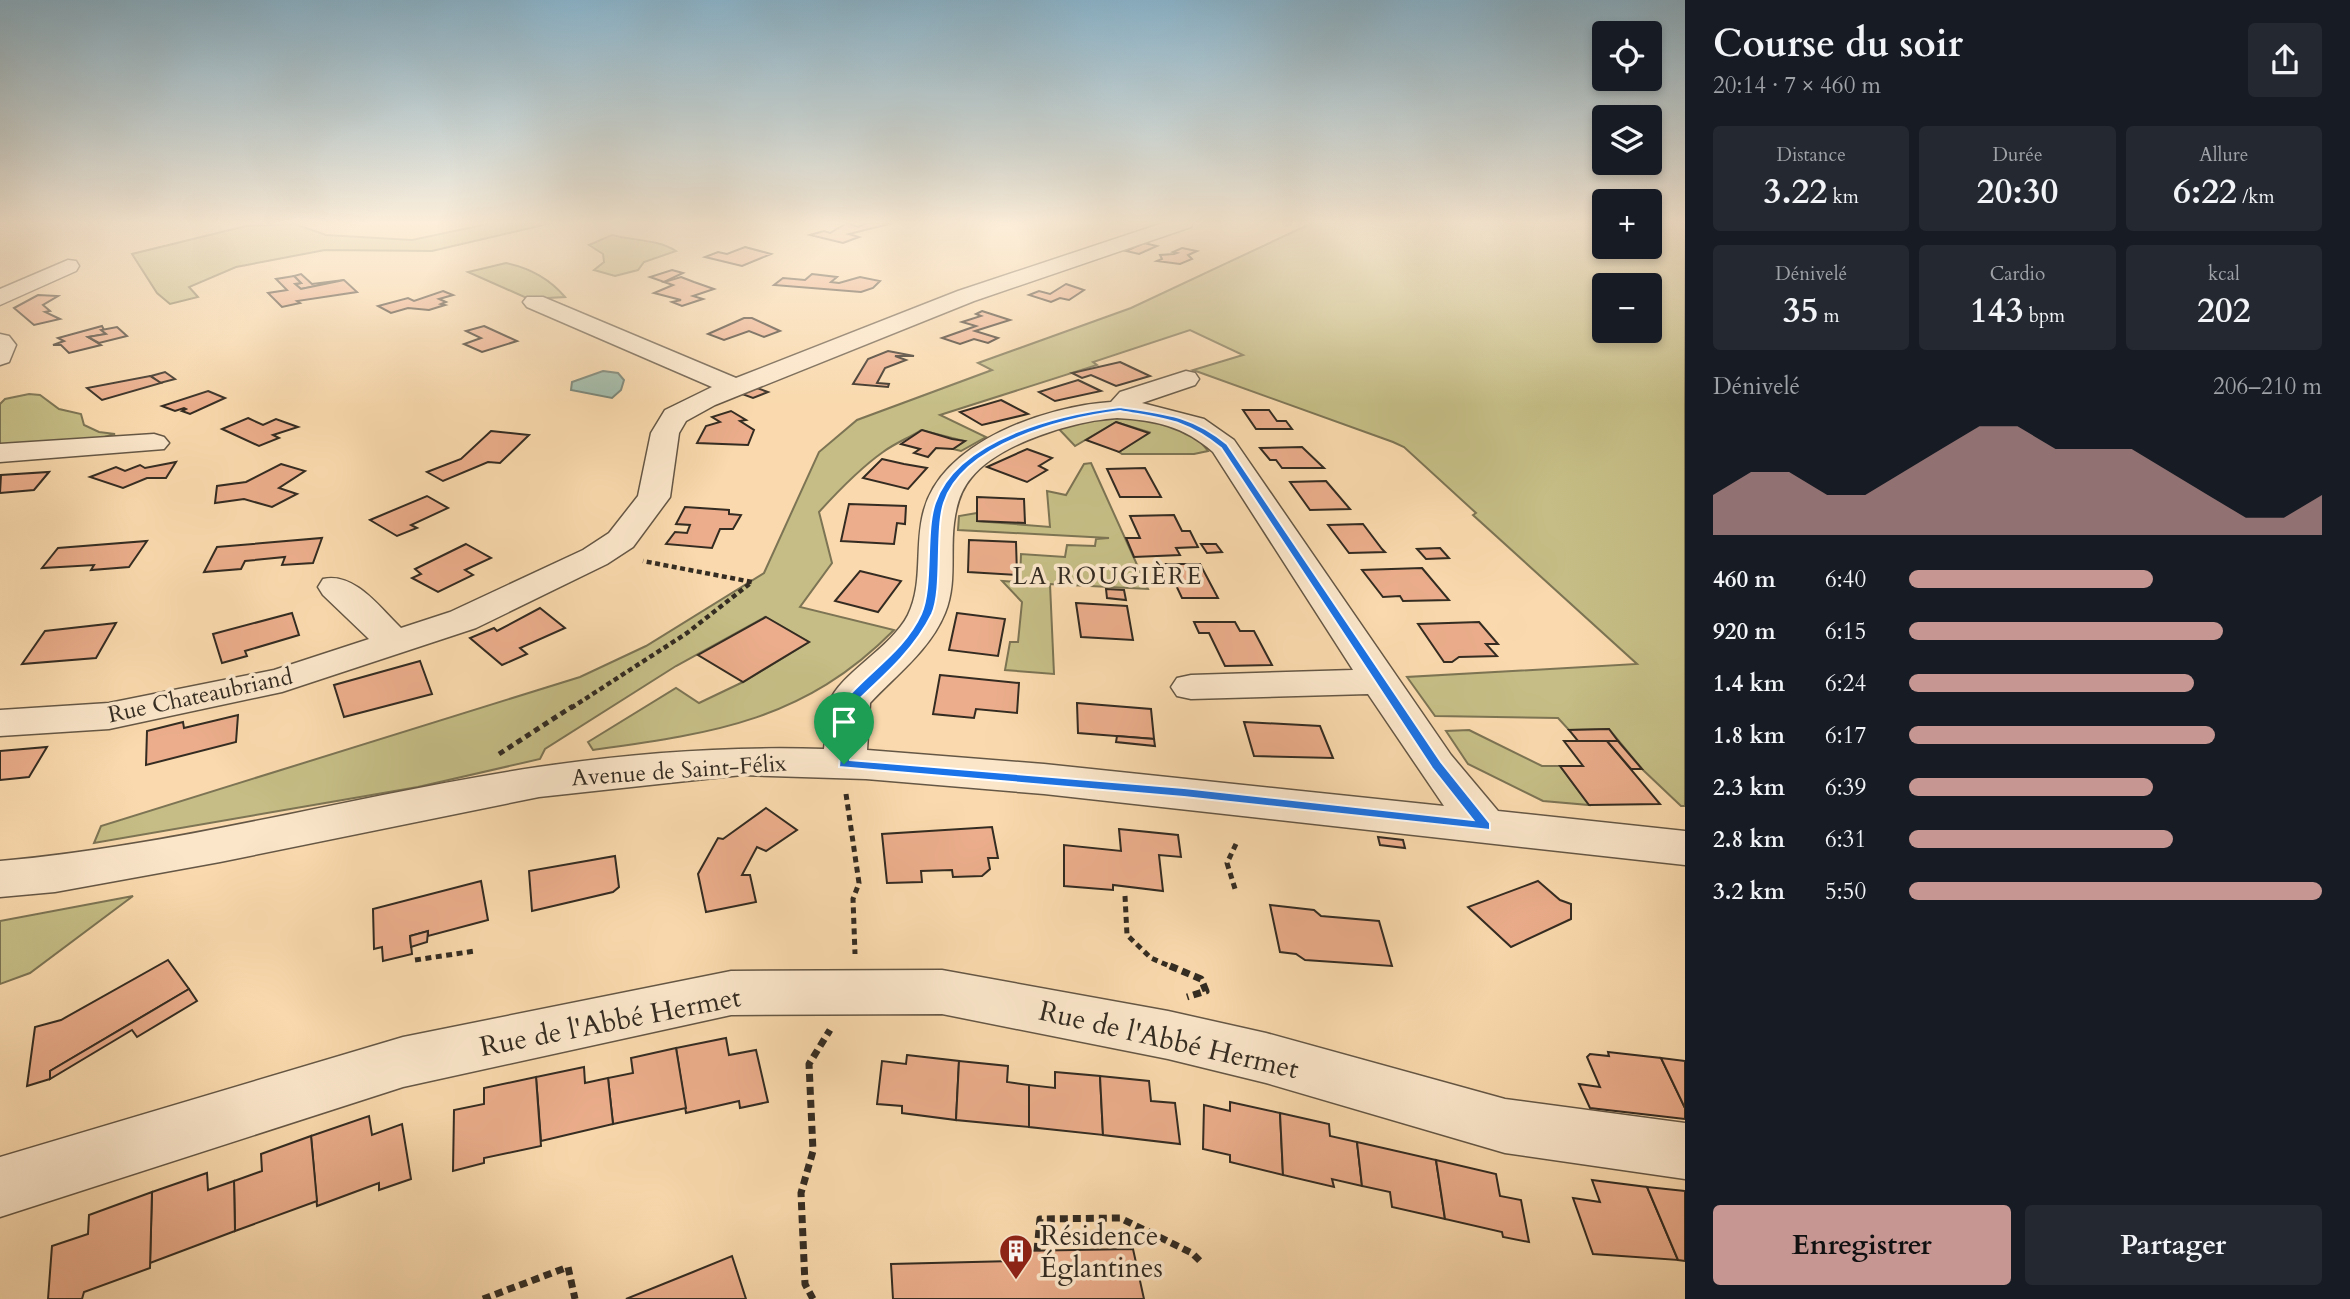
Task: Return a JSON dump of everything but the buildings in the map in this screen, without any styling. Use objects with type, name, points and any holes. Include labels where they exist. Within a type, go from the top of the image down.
[{"type":"street","points":[[0,298],[31,284]]},
{"type":"street","name":"Rue Chateaubriand","points":[[0,723],[109,716],[282,680],[463,620],[621,541],[654,497],[663,436],[675,416],[735,387],[1000,284]]},
{"type":"street","points":[[535,302],[735,387]]},
{"type":"street","points":[[0,341],[4,345],[0,357]]},
{"type":"street","points":[[1120,409],[1130,398],[1186,379]]},
{"type":"street","points":[[845,781],[850,701],[896,658],[927,612],[940,503],[956,476],[969,462],[994,445],[1077,414],[1120,409],[1176,418],[1200,416],[1232,457],[1436,765],[1485,827]]},
{"type":"street","points":[[0,453],[154,443]]},
{"type":"street","points":[[336,587],[394,642]]},
{"type":"street","points":[[1191,687],[1380,681]]},
{"type":"street","name":"Avenue de Saint-Félix","points":[[0,878],[55,874],[539,782],[742,761],[845,781],[1184,793],[1685,848]]},
{"type":"street","name":"Rue de l'Abbé Hermet","points":[[0,1187],[403,1062],[731,993],[942,992],[1168,1035],[1266,1058],[1505,1126],[1685,1151]]},
{"type":"path","points":[[492,757],[514,748],[715,615],[752,582],[620,556],[606,550]]},
{"type":"path","points":[[845,781],[849,829],[855,840],[859,883],[852,900],[855,951]]},
{"type":"path","points":[[1236,844],[1227,863],[1236,892]]},
{"type":"path","points":[[1125,896],[1127,935],[1151,958],[1201,979],[1206,991],[1182,998]]},
{"type":"path","points":[[415,960],[475,951]]},
{"type":"path","points":[[813,1299],[805,1284],[801,1193],[813,1151],[809,1064],[837,1020]]},
{"type":"path","points":[[1037,1251],[1040,1219],[1120,1218],[1192,1253],[1203,1264]]},
{"type":"path","points":[[483,1299],[568,1267],[575,1299]]},
{"type":"shaded area","points":[[151,284],[197,284],[189,287],[198,297],[170,304]]},
{"type":"shaded area","points":[[494,284],[551,284],[565,297],[529,299]]},
{"type":"shaded area","points":[[1183,284],[1592,284],[1592,343],[1662,343],[1662,284],[1685,284],[1685,806],[1681,806],[1642,769],[1609,729],[1569,730],[1558,718],[1435,716],[1407,677],[1637,664],[1473,515],[1476,513],[1404,447],[1193,370],[1243,355],[1190,330],[1093,362],[1097,365],[940,415],[986,437],[961,451],[953,449],[964,441],[921,430],[888,449],[857,473],[819,512],[832,563],[800,607],[894,630],[860,661],[826,685],[791,703],[755,718],[678,737],[593,750],[588,742],[676,688],[699,703],[743,682],[809,642],[765,617],[676,666],[545,749],[540,759],[418,787],[94,843],[101,826],[580,677],[646,646],[764,573],[819,452],[857,420],[992,370],[978,363],[1131,308]]},
{"type":"shaded area","points":[[603,371],[618,373],[624,380],[621,390],[612,398],[571,390],[572,382]]},
{"type":"shaded area","points":[[29,394],[40,395],[59,409],[81,414],[84,425],[99,432],[115,434],[94,440],[0,446],[0,404],[5,399]]},
{"type":"shaded area","points":[[1109,416],[1176,427],[1199,441],[1208,451],[1194,454],[1122,454],[1119,452],[1149,432],[1116,422],[1075,446],[1058,428]]},
{"type":"shaded area","points":[[1091,463],[1148,589],[1050,584],[1054,674],[1005,670],[1010,642],[1018,642],[1022,602],[1002,581],[1020,582],[1021,554],[1065,557],[1067,545],[1095,546],[1096,539],[1109,538],[958,530],[959,516],[977,513],[977,521],[1050,527],[1047,491],[1066,495],[1084,464]]},
{"type":"shaded area","points":[[1469,730],[1542,766],[1560,766],[1589,805],[1543,801],[1468,764],[1446,731]]},
{"type":"shaded area","points":[[133,896],[30,973],[0,984],[0,921]]},
{"type":"place","name":"Résidence Églantines","points":[[1016,1281]]},
{"type":"district","name":"LA ROUGIÈRE","points":[[1108,576]]},
{"type":"route","points":[[1120,409],[1176,418],[1201,427],[1224,446],[1436,765],[1485,827],[1044,779],[844,764],[850,701],[896,658],[927,612],[940,503],[956,476],[969,462],[994,445],[1077,414],[1120,409]]}]
